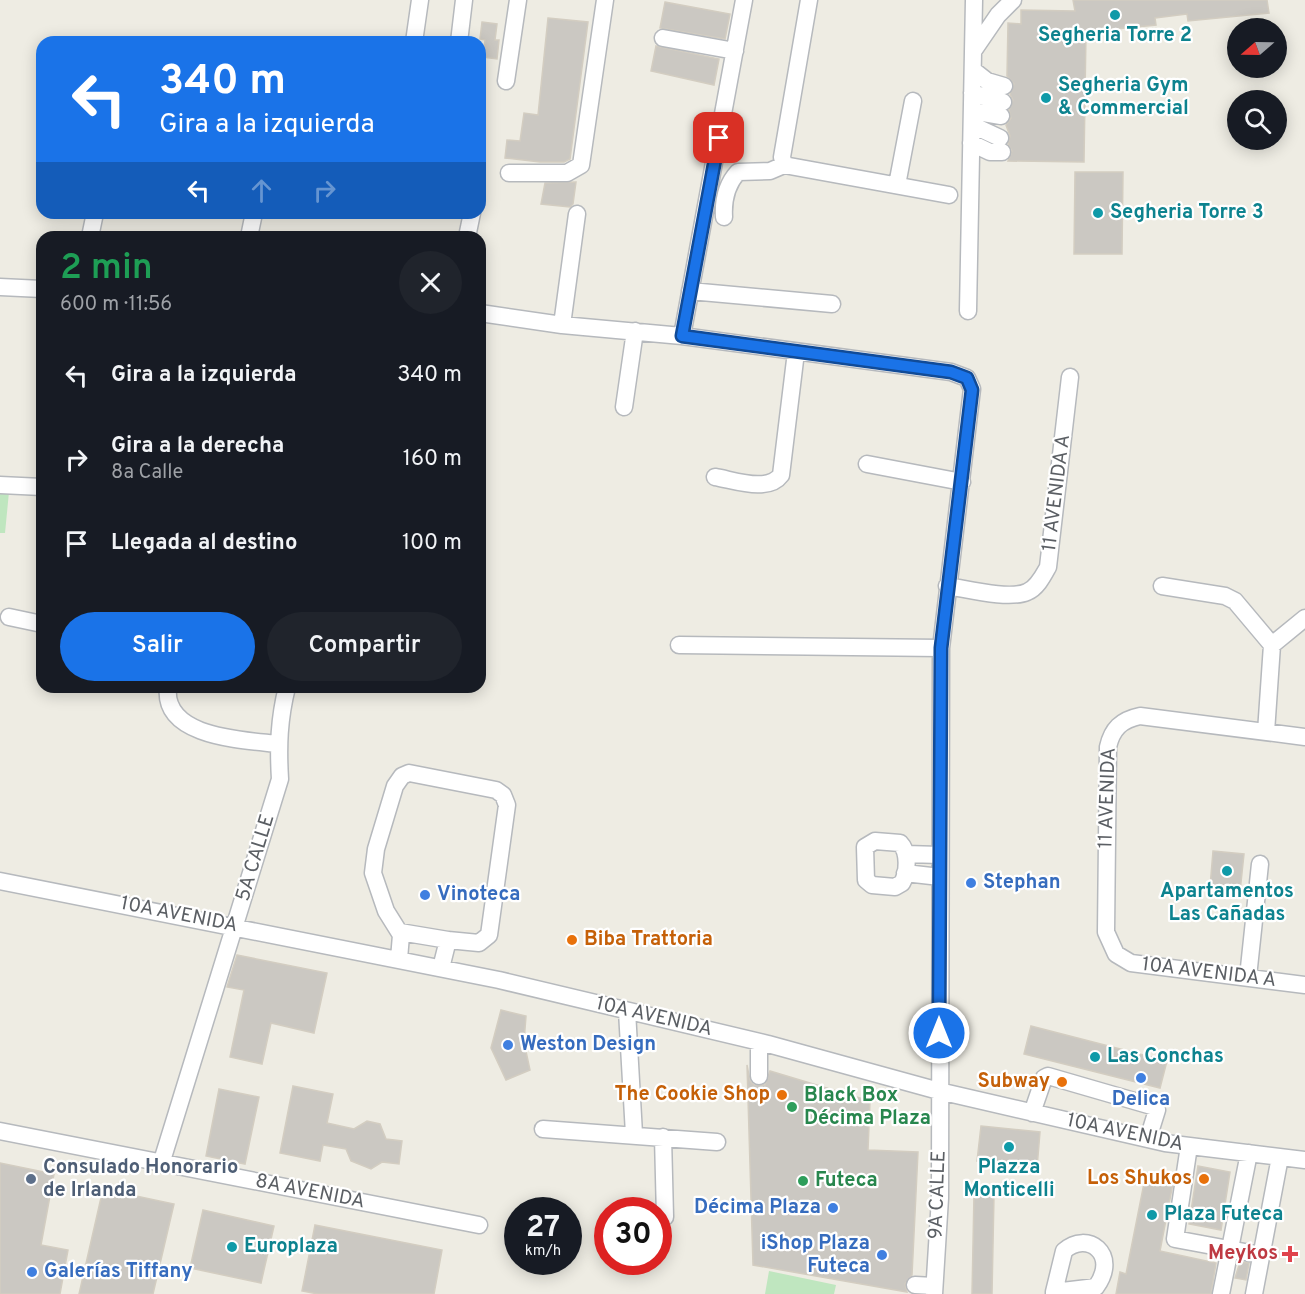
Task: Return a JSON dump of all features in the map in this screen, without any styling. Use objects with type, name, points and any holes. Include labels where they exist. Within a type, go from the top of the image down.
[{"type":"street","points":[[415,36],[420,0]]},
{"type":"street","points":[[460,36],[464,0]]},
{"type":"street","points":[[506,81],[518,0]]},
{"type":"street","points":[[509,173],[567,173],[581,165],[605,0]]},
{"type":"street","points":[[682,336],[744,0]]},
{"type":"street","points":[[784,165],[782,157],[809,0]]},
{"type":"street","points":[[968,311],[974,0]]},
{"type":"street","points":[[973,51],[998,15],[1013,0]]},
{"type":"street","points":[[663,38],[735,51]]},
{"type":"street","points":[[973,70],[987,81],[1003,102]]},
{"type":"street","points":[[972,93],[1003,102]]},
{"type":"street","points":[[897,185],[914,101]]},
{"type":"street","points":[[972,118],[1003,102]]},
{"type":"street","points":[[971,143],[990,152],[1001,145],[972,118]]},
{"type":"street","points":[[724,217],[724,202],[731,180],[738,172],[770,171],[784,165],[949,195]]},
{"type":"street","points":[[562,325],[577,214]]},
{"type":"street","points":[[0,287],[36,289]]},
{"type":"street","points":[[690,291],[832,304]]},
{"type":"street","points":[[486,314],[562,325],[682,336],[796,352],[781,475],[776,482],[767,485],[715,477]]},
{"type":"street","points":[[624,406],[635,331]]},
{"type":"street","name":"9A CALLE","points":[[796,352],[951,372],[967,378],[972,390],[941,648],[940,1198],[934,1290]]},
{"type":"street","name":"11 AVENIDA A","points":[[947,586],[1009,595],[1027,592],[1038,584],[1048,567],[1070,377]]},
{"type":"street","points":[[867,464],[962,482]]},
{"type":"street","points":[[0,485],[36,487]]},
{"type":"street","points":[[1162,585],[1225,596],[1235,601],[1272,645],[1266,732]]},
{"type":"street","points":[[3,615],[36,623]]},
{"type":"street","points":[[1272,645],[1305,618]]},
{"type":"street","points":[[679,645],[941,648]]},
{"type":"street","points":[[167,693],[176,716],[196,731],[222,737],[278,744]]},
{"type":"street","name":"5A CALLE","points":[[161,1164],[280,779],[278,744],[280,715],[286,693]]},
{"type":"street","name":"11 AVENIDA","points":[[1116,954],[1106,932],[1108,747],[1110,737],[1118,725],[1127,719],[1140,717],[1305,737]]},
{"type":"street","points":[[399,959],[402,939],[400,932],[386,911],[373,873],[376,849],[396,786],[402,776],[409,772],[496,790],[503,795],[507,805],[489,936],[479,943],[400,932]]},
{"type":"street","points":[[900,843],[906,854],[902,883],[895,886],[872,885],[866,880],[865,847],[868,844],[900,843]]},
{"type":"street","points":[[906,854],[940,855]]},
{"type":"street","points":[[1248,977],[1260,864]]},
{"type":"street","points":[[905,873],[940,877]]},
{"type":"street","name":"10A AVENIDA","points":[[0,881],[399,959],[765,1040],[939,1091],[1148,1139],[1305,1160]]},
{"type":"street","points":[[441,968],[448,940]]},
{"type":"street","name":"10A AVENIDA A","points":[[1116,954],[1131,963],[1305,986]]},
{"type":"street","points":[[627,1011],[634,1134]]},
{"type":"street","points":[[759,1076],[765,1040]]},
{"type":"street","points":[[1032,1113],[1044,1078],[1048,1076],[1155,1107],[1157,1110],[1148,1139]]},
{"type":"street","points":[[543,1129],[717,1142]]},
{"type":"street","name":"8A AVENIDA","points":[[0,1131],[479,1225]]},
{"type":"street","points":[[663,1137],[664,1197]]},
{"type":"street","points":[[1189,1146],[1175,1239],[1261,1256]]},
{"type":"street","points":[[1221,1294],[1249,1153]]},
{"type":"street","points":[[1254,1294],[1280,1157]]},
{"type":"street","points":[[915,1285],[934,1290]]},
{"type":"green space","points":[[0,491],[9,492],[5,533],[0,533]]},
{"type":"green space","points":[[769,1271],[836,1285],[834,1294],[765,1294]]},
{"type":"building","name":"Segheria Gym & Commercial","points":[[1073,0],[1267,0],[1269,13],[1188,21],[1187,14],[1155,18],[1156,25],[1086,32],[1084,162],[1008,161],[1012,151],[1008,144],[1010,136],[1006,125],[1011,118],[1009,110],[1013,100],[1010,94],[1014,84],[1007,76],[1008,23],[1021,24],[1021,10],[1075,11]]},
{"type":"building","points":[[665,2],[730,14],[725,39],[660,28]]},
{"type":"building","points":[[548,18],[588,22],[570,159],[564,162],[540,162],[505,158],[507,140],[520,141],[524,113],[538,115]]},
{"type":"building","points":[[482,22],[497,24],[495,40],[499,40],[497,59],[486,57],[486,36],[480,36]]},
{"type":"building","points":[[656,46],[719,59],[714,85],[651,71]]},
{"type":"building","name":"Segheria Torre 3","points":[[1075,172],[1123,172],[1122,254],[1074,254]]},
{"type":"building","points":[[576,182],[573,204],[570,207],[541,204],[545,183]]},
{"type":"building","name":"Apartamentos Las Cañadas","points":[[1213,851],[1244,854],[1240,892],[1210,887]]},
{"type":"building","points":[[237,955],[327,973],[314,1033],[271,1023],[262,1064],[230,1057],[244,990],[227,987]]},
{"type":"building","name":"Weston Design","points":[[501,1010],[526,1016],[524,1042],[530,1070],[506,1080],[491,1048]]},
{"type":"building","name":"Las Conchas","points":[[1031,1026],[1167,1061],[1160,1088],[1024,1054]]},
{"type":"building","name":"Décima Plaza","points":[[747,1065],[750,1081],[754,1085],[765,1085],[770,1071],[870,1101],[868,1150],[918,1152],[912,1275],[905,1284],[907,1292],[753,1265]]},
{"type":"building","points":[[293,1086],[333,1094],[327,1123],[354,1129],[367,1121],[380,1124],[386,1139],[402,1141],[399,1164],[382,1162],[371,1169],[351,1161],[346,1149],[323,1145],[320,1161],[280,1153]]},
{"type":"building","points":[[219,1089],[259,1097],[245,1164],[206,1156]]},
{"type":"building","name":"Plazza Monticelli","points":[[981,1126],[1040,1132],[1037,1168],[977,1161]]},
{"type":"building","points":[[0,1163],[54,1174],[41,1245],[68,1250],[60,1294],[0,1294]]},
{"type":"building","name":"Plaza Futeca","points":[[1198,1166],[1230,1172],[1221,1230],[1189,1224]]},
{"type":"building","name":"Plaza Futeca","points":[[1146,1173],[1174,1178],[1160,1251],[1216,1263],[1211,1294],[1116,1294],[1120,1272],[1126,1274]]},
{"type":"building","points":[[103,1189],[174,1204],[153,1294],[79,1294]]},
{"type":"building","points":[[974,1194],[994,1195],[992,1294],[972,1294]]},
{"type":"building","name":"Europlaza","points":[[203,1210],[274,1226],[261,1283],[190,1268]]},
{"type":"building","points":[[315,1225],[442,1250],[434,1294],[318,1294],[302,1291]]},
{"type":"building","points":[[1240,1262],[1249,1263],[1246,1280],[1235,1278]]},
{"type":"place","name":"Segheria Torre 2","points":[[1115,15]]},
{"type":"place","name":"Segheria Gym & Commercial","points":[[1046,98]]},
{"type":"place","name":"Segheria Torre 3","points":[[1098,213]]},
{"type":"place","name":"Apartamentos Las Cañadas","points":[[1227,871]]},
{"type":"place","name":"Stephan","points":[[971,883]]},
{"type":"place","name":"Vinoteca","points":[[425,895]]},
{"type":"place","name":"Biba Trattoria","points":[[572,940]]},
{"type":"place","name":"Weston Design","points":[[508,1045]]},
{"type":"place","name":"Las Conchas","points":[[1095,1057]]},
{"type":"place","name":"Delica","points":[[1141,1078]]},
{"type":"place","name":"Subway","points":[[1062,1082]]},
{"type":"place","name":"The Cookie Shop","points":[[782,1095]]},
{"type":"place","name":"Black Box Décima Plaza","points":[[792,1107]]},
{"type":"place","name":"Plazza Monticelli","points":[[1009,1147]]},
{"type":"place","name":"Consulado Honorario de Irlanda","points":[[31,1179]]},
{"type":"place","name":"Los Shukos","points":[[1204,1179]]},
{"type":"place","name":"Futeca","points":[[803,1181]]},
{"type":"place","name":"Décima Plaza","points":[[833,1208]]},
{"type":"place","name":"Plaza Futeca","points":[[1152,1215]]},
{"type":"place","name":"Europlaza","points":[[232,1247]]},
{"type":"place","name":"Meykos","points":[[1290,1254]]},
{"type":"place","name":"iShop Plaza Futeca","points":[[882,1255]]},
{"type":"place","name":"Galerías Tiffany","points":[[32,1272]]},
{"type":"route","points":[[719,138],[682,336],[951,372],[967,378],[972,390],[941,648],[939,1033]]}]
